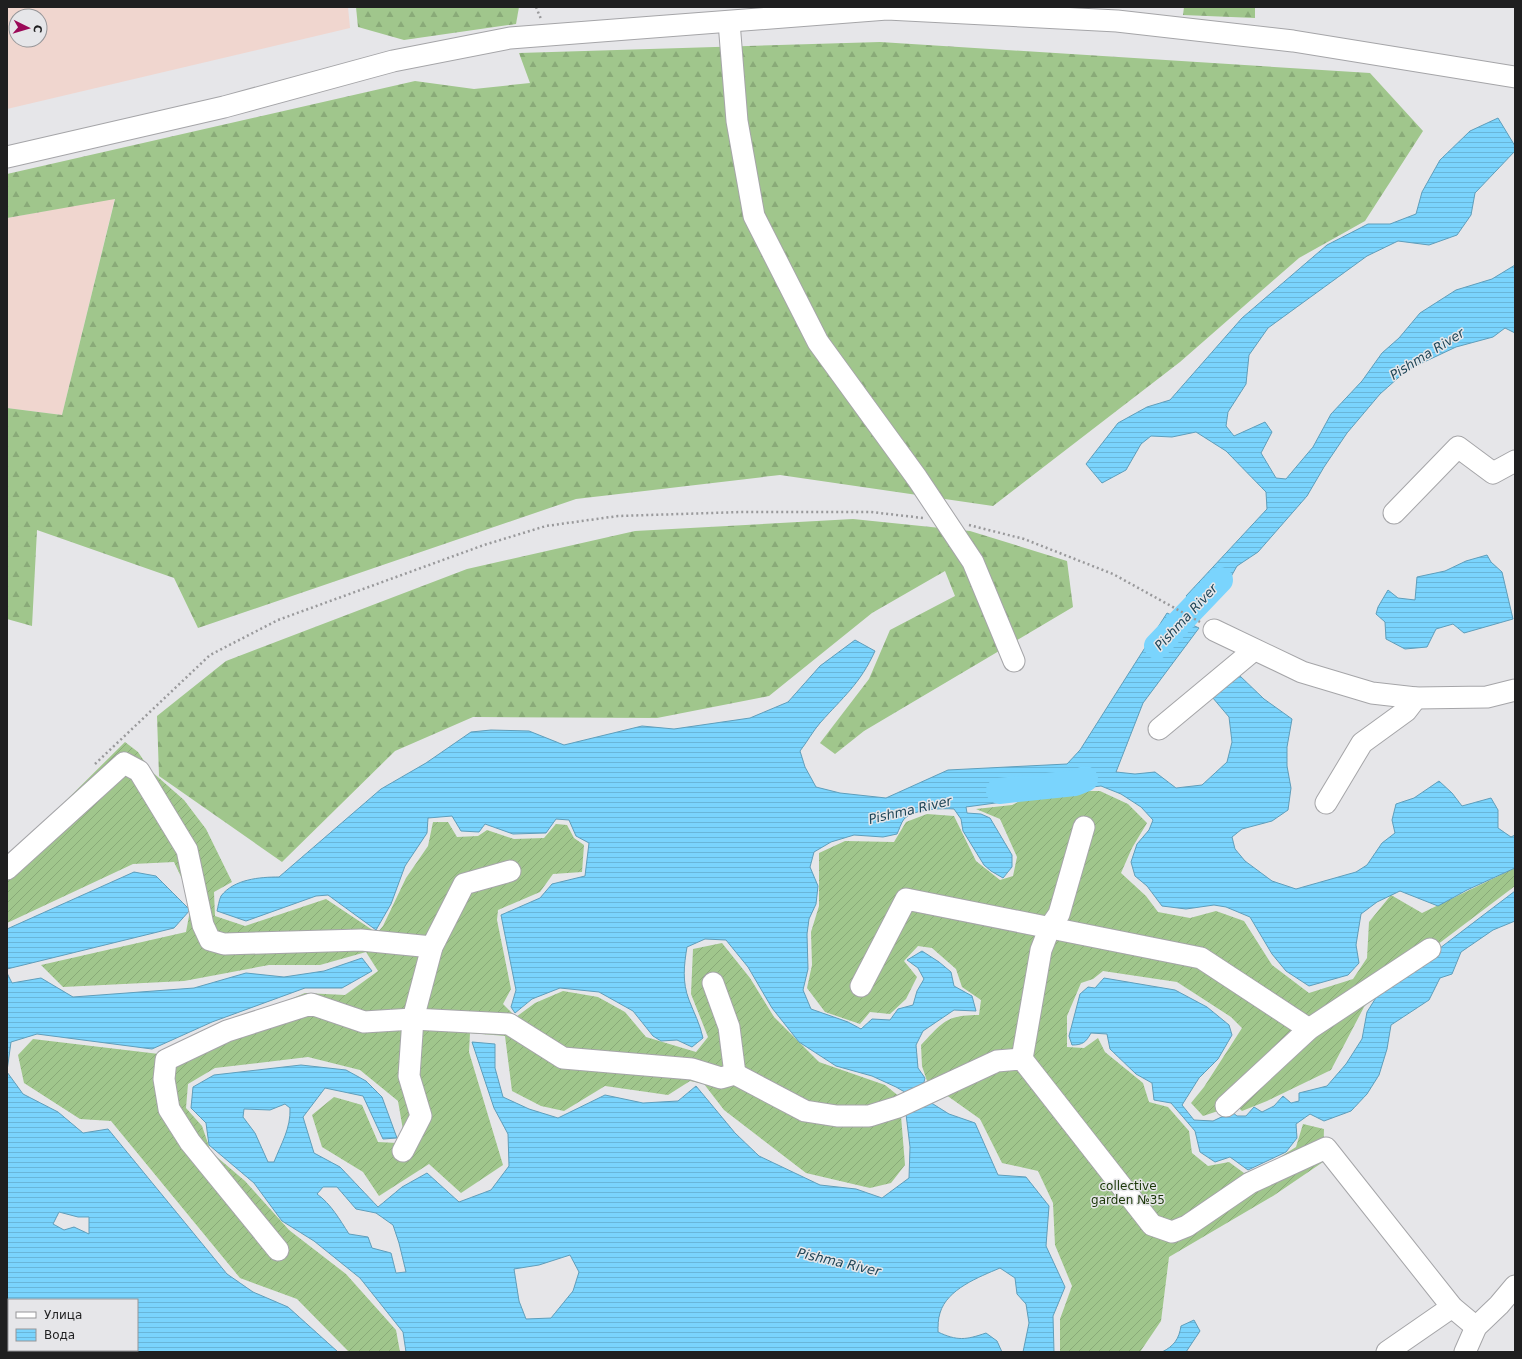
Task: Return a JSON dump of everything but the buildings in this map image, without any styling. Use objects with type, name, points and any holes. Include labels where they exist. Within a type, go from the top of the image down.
[{"type":"street","points":[[7,157],[224,107],[394,61],[510,38],[887,9],[1121,14],[1515,77]]},
{"type":"street","points":[[729,22],[737,121],[754,216],[818,342],[917,478],[973,562],[1014,662]]},
{"type":"street","points":[[1394,513],[1458,446],[1493,473],[1515,461]]},
{"type":"street","points":[[1214,630],[1302,672],[1372,693],[1416,698],[1487,697],[1515,690]]},
{"type":"street","points":[[1159,729],[1254,650]]},
{"type":"street","points":[[1326,803],[1362,743],[1406,711],[1416,698]]},
{"type":"street","points":[[7,869],[124,763],[139,771],[187,850],[203,925],[210,940],[224,944],[361,940],[432,947]]},
{"type":"street","points":[[1084,827],[1058,914],[1050,927],[1041,950],[1022,1059],[1152,1225],[1172,1232],[1187,1226],[1250,1183],[1326,1148],[1452,1307],[1476,1327]]},
{"type":"street","points":[[403,1151],[421,1116],[409,1076],[413,1019],[432,947],[464,884],[510,871]]},
{"type":"street","points":[[861,986],[906,898],[1201,958],[1309,1029]]},
{"type":"street","points":[[1226,1106],[1309,1029],[1430,949]]},
{"type":"street","points":[[713,983],[729,1027],[728,1076]]},
{"type":"street","points":[[278,1250],[190,1142],[170,1109],[164,1079],[166,1060],[227,1031],[311,1004],[364,1022],[413,1019],[509,1024],[563,1058],[692,1069],[728,1076],[805,1111],[837,1116],[869,1116],[898,1107],[997,1061],[1022,1059]]},
{"type":"street","points":[[1465,1352],[1476,1327],[1515,1286]]},
{"type":"street","points":[[1388,1352],[1452,1307]]},
{"type":"path","points":[[94,765],[210,655],[278,620],[484,545],[546,526],[618,516],[742,512],[871,512],[946,521],[1024,539],[1113,574],[1214,630]]},
{"type":"shaded area","points":[[7,7],[348,7],[350,28],[7,109]]},
{"type":"shaded area","points":[[115,198],[62,415],[7,408],[7,218]]},
{"type":"green space","points":[[356,7],[519,7],[516,24],[404,40],[358,27]]},
{"type":"green space","points":[[1184,7],[1255,7],[1255,18],[1183,15]]},
{"type":"green space","points":[[880,42],[1370,73],[1423,131],[1365,221],[1299,258],[1180,362],[993,506],[780,475],[576,499],[198,628],[174,578],[37,530],[32,626],[7,619],[7,408],[62,415],[115,199],[7,218],[7,174],[415,81],[474,89],[530,83],[519,53]]},
{"type":"green space","points":[[853,519],[970,531],[1067,561],[1073,607],[864,731],[835,754],[820,743],[869,679],[890,630],[955,596],[945,571],[872,613],[769,696],[657,718],[473,717],[395,751],[282,862],[159,776],[157,716],[226,661],[467,569],[635,531]]},
{"type":"green space","name":"collective garden №35","points":[[125,742],[138,752],[151,771],[184,800],[206,829],[232,882],[214,892],[215,916],[245,926],[326,899],[377,933],[383,926],[406,878],[428,846],[433,822],[448,822],[457,837],[478,836],[487,830],[514,839],[544,838],[556,824],[567,825],[574,838],[584,845],[582,872],[553,874],[540,892],[498,910],[497,920],[511,989],[503,1004],[516,1017],[535,1003],[563,991],[598,997],[625,1012],[646,1037],[696,1052],[708,1037],[691,994],[693,949],[722,943],[750,978],[774,1017],[819,1062],[885,1085],[900,1097],[928,1084],[922,1066],[921,1045],[940,1025],[946,1021],[959,1016],[979,1015],[981,1000],[962,987],[956,969],[932,948],[918,946],[904,961],[917,977],[906,999],[890,1014],[870,1012],[860,1024],[825,1012],[807,988],[812,965],[811,932],[819,906],[819,853],[845,841],[894,842],[906,822],[927,814],[954,816],[976,861],[1000,880],[1013,876],[1017,857],[1000,819],[976,809],[1012,805],[1041,791],[1100,791],[1128,804],[1147,823],[1132,848],[1121,873],[1146,896],[1158,912],[1190,918],[1216,911],[1244,921],[1272,965],[1309,993],[1353,979],[1367,958],[1369,922],[1391,895],[1422,913],[1515,868],[1515,886],[1380,988],[1364,1007],[1331,1070],[1267,1101],[1242,1111],[1236,1105],[1203,1116],[1191,1103],[1204,1087],[1242,1028],[1231,1017],[1177,982],[1103,971],[1093,979],[1081,983],[1067,1016],[1067,1047],[1084,1048],[1098,1038],[1105,1052],[1143,1083],[1149,1102],[1168,1107],[1189,1131],[1192,1153],[1208,1166],[1229,1162],[1244,1173],[1263,1168],[1296,1147],[1303,1124],[1324,1129],[1323,1162],[1273,1196],[1169,1257],[1161,1321],[1140,1352],[1060,1352],[1060,1319],[1072,1286],[1055,1245],[1053,1203],[1038,1171],[1002,1163],[980,1119],[942,1092],[901,1116],[905,1165],[891,1183],[870,1188],[806,1173],[724,1110],[704,1084],[690,1081],[668,1095],[605,1086],[564,1111],[541,1106],[512,1091],[505,1036],[470,1033],[469,1052],[503,1165],[461,1193],[429,1164],[379,1196],[363,1172],[322,1147],[312,1115],[334,1097],[362,1105],[378,1142],[397,1143],[403,1130],[398,1101],[360,1070],[308,1057],[215,1068],[188,1084],[186,1108],[202,1126],[211,1152],[245,1181],[289,1230],[346,1274],[396,1330],[400,1352],[349,1352],[297,1299],[240,1278],[111,1121],[80,1119],[24,1083],[18,1055],[33,1039],[159,1054],[305,993],[345,995],[378,971],[366,952],[320,965],[269,965],[184,981],[63,987],[41,965],[186,932],[192,900],[174,862],[133,864],[7,923],[7,859]]},
{"type":"water","points":[[1498,118],[1515,146],[1515,151],[1475,193],[1471,215],[1457,235],[1429,245],[1398,241],[1367,256],[1268,328],[1249,355],[1246,384],[1228,412],[1226,426],[1234,436],[1265,422],[1272,432],[1261,453],[1276,478],[1286,479],[1313,447],[1331,414],[1362,381],[1382,353],[1399,338],[1420,313],[1456,290],[1492,279],[1515,265],[1515,333],[1505,328],[1493,337],[1456,347],[1407,370],[1380,394],[1347,433],[1307,496],[1258,552],[1237,566],[1224,589],[1202,613],[1186,596],[1267,509],[1266,492],[1226,451],[1196,432],[1172,437],[1151,436],[1141,444],[1126,470],[1102,483],[1086,464],[1118,423],[1147,407],[1170,400],[1242,318],[1327,245],[1368,224],[1390,224],[1416,214],[1422,192],[1440,160],[1470,131]]},
{"type":"water","points":[[1487,555],[1491,562],[1502,572],[1513,619],[1464,633],[1453,624],[1436,629],[1427,647],[1405,649],[1386,639],[1385,622],[1376,614],[1378,607],[1388,590],[1398,598],[1415,600],[1417,577],[1445,571],[1466,561]]},
{"type":"water","points":[[1167,613],[1199,628],[1143,703],[1116,772],[1135,774],[1155,772],[1176,788],[1202,785],[1227,762],[1232,742],[1229,717],[1207,691],[1239,675],[1264,699],[1292,719],[1287,747],[1287,766],[1291,788],[1288,810],[1272,821],[1242,829],[1232,837],[1235,849],[1245,861],[1272,881],[1296,889],[1356,872],[1367,865],[1382,843],[1395,833],[1392,820],[1396,804],[1414,798],[1439,781],[1452,793],[1462,806],[1491,798],[1498,810],[1498,828],[1511,837],[1515,835],[1515,868],[1467,890],[1438,906],[1400,891],[1377,902],[1361,914],[1356,945],[1359,963],[1348,975],[1309,986],[1286,971],[1272,954],[1250,917],[1226,907],[1214,905],[1186,909],[1162,906],[1147,886],[1135,876],[1131,862],[1137,844],[1149,830],[1153,820],[1141,807],[1121,794],[1101,786],[1084,788],[1037,785],[1010,801],[966,807],[967,813],[981,814],[990,818],[1012,855],[1012,867],[1003,878],[984,865],[963,831],[961,819],[954,809],[935,809],[914,813],[904,819],[897,834],[883,837],[854,835],[831,842],[814,852],[810,867],[818,886],[816,904],[809,919],[807,934],[808,969],[803,990],[811,1009],[848,1022],[861,1029],[872,1019],[890,1020],[898,1009],[913,1005],[917,991],[924,979],[918,968],[907,960],[922,951],[951,972],[954,986],[972,996],[976,1011],[954,1010],[923,1031],[916,1045],[918,1068],[925,1078],[922,1090],[910,1095],[872,1076],[836,1066],[799,1042],[772,1008],[748,967],[726,940],[705,939],[687,947],[684,967],[685,987],[699,1023],[703,1038],[692,1047],[677,1040],[661,1041],[653,1036],[633,1011],[599,992],[560,988],[532,999],[515,1013],[511,1007],[516,990],[501,915],[540,898],[552,884],[585,876],[589,843],[576,836],[569,820],[556,819],[546,833],[513,834],[485,824],[479,832],[461,831],[452,816],[428,818],[427,833],[405,866],[391,904],[376,930],[328,895],[316,896],[246,921],[217,911],[221,896],[226,890],[248,880],[279,877],[381,789],[426,763],[471,732],[491,730],[529,731],[564,745],[642,726],[674,729],[750,718],[788,702],[820,666],[855,640],[875,651],[857,681],[817,726],[800,751],[805,767],[816,787],[840,793],[886,798],[948,770],[1067,764],[1080,750]]},
{"type":"water","points":[[134,872],[156,876],[190,910],[174,928],[7,969],[7,929]]},
{"type":"water","points":[[1515,891],[1515,921],[1493,930],[1461,952],[1452,974],[1440,978],[1429,1000],[1391,1025],[1387,1049],[1379,1075],[1367,1094],[1351,1111],[1324,1121],[1310,1114],[1296,1124],[1297,1138],[1286,1152],[1248,1170],[1230,1157],[1215,1162],[1200,1152],[1195,1131],[1171,1103],[1154,1100],[1152,1083],[1136,1074],[1110,1049],[1107,1034],[1091,1033],[1084,1042],[1072,1045],[1069,1036],[1080,994],[1088,987],[1095,988],[1104,978],[1175,990],[1207,1007],[1229,1025],[1232,1035],[1218,1059],[1199,1078],[1182,1105],[1194,1120],[1213,1121],[1232,1112],[1237,1116],[1246,1116],[1254,1107],[1262,1112],[1274,1106],[1283,1096],[1291,1103],[1299,1101],[1299,1093],[1327,1086],[1346,1064],[1362,1039],[1367,1012],[1377,996]]},
{"type":"water","points":[[362,958],[372,971],[342,988],[305,988],[212,1022],[152,1049],[37,1034],[11,1042],[7,1071],[7,973],[12,983],[41,978],[73,997],[194,988],[246,973],[284,977],[324,971]]},
{"type":"water","points":[[472,1042],[495,1044],[495,1068],[503,1097],[529,1109],[558,1118],[605,1095],[643,1103],[678,1101],[696,1086],[735,1133],[759,1156],[820,1185],[856,1189],[882,1198],[909,1178],[910,1147],[906,1114],[925,1099],[949,1114],[975,1123],[998,1175],[1026,1177],[1049,1206],[1046,1246],[1065,1287],[1053,1316],[1054,1352],[1023,1352],[1029,1323],[1026,1304],[1017,1294],[1015,1278],[1000,1268],[965,1285],[949,1297],[940,1313],[938,1320],[938,1332],[956,1338],[973,1337],[986,1333],[997,1341],[1002,1352],[406,1352],[403,1332],[360,1278],[314,1241],[282,1221],[254,1183],[209,1145],[206,1123],[191,1108],[193,1087],[214,1075],[301,1065],[346,1070],[366,1081],[382,1097],[397,1138],[383,1139],[363,1096],[325,1088],[303,1117],[314,1153],[340,1167],[378,1207],[402,1187],[427,1173],[459,1202],[491,1190],[509,1166],[508,1134],[494,1108]],"holes":[[[285,1104],[290,1108],[287,1129],[274,1162],[268,1162],[255,1133],[243,1117],[244,1109],[270,1110]],[[323,1187],[337,1187],[356,1209],[376,1213],[393,1225],[406,1272],[396,1273],[391,1253],[372,1248],[368,1237],[349,1234],[331,1207],[317,1194]],[[570,1255],[579,1272],[573,1291],[551,1318],[526,1319],[519,1301],[514,1269],[539,1265]]]},
{"type":"water","points":[[7,1072],[23,1094],[58,1112],[83,1133],[108,1129],[227,1274],[253,1292],[288,1307],[338,1352],[7,1352]],"holes":[[[59,1212],[78,1217],[89,1217],[89,1234],[74,1227],[64,1230],[53,1224]]]},
{"type":"water","points":[[1194,1320],[1200,1331],[1186,1352],[1162,1352],[1175,1342],[1179,1335],[1181,1326]]},
{"type":"waterway","name":"Pishma River","points":[[1157,646],[1220,580]]},
{"type":"waterway","name":"Pishma River","points":[[999,791],[1075,783],[1085,779]]}]
